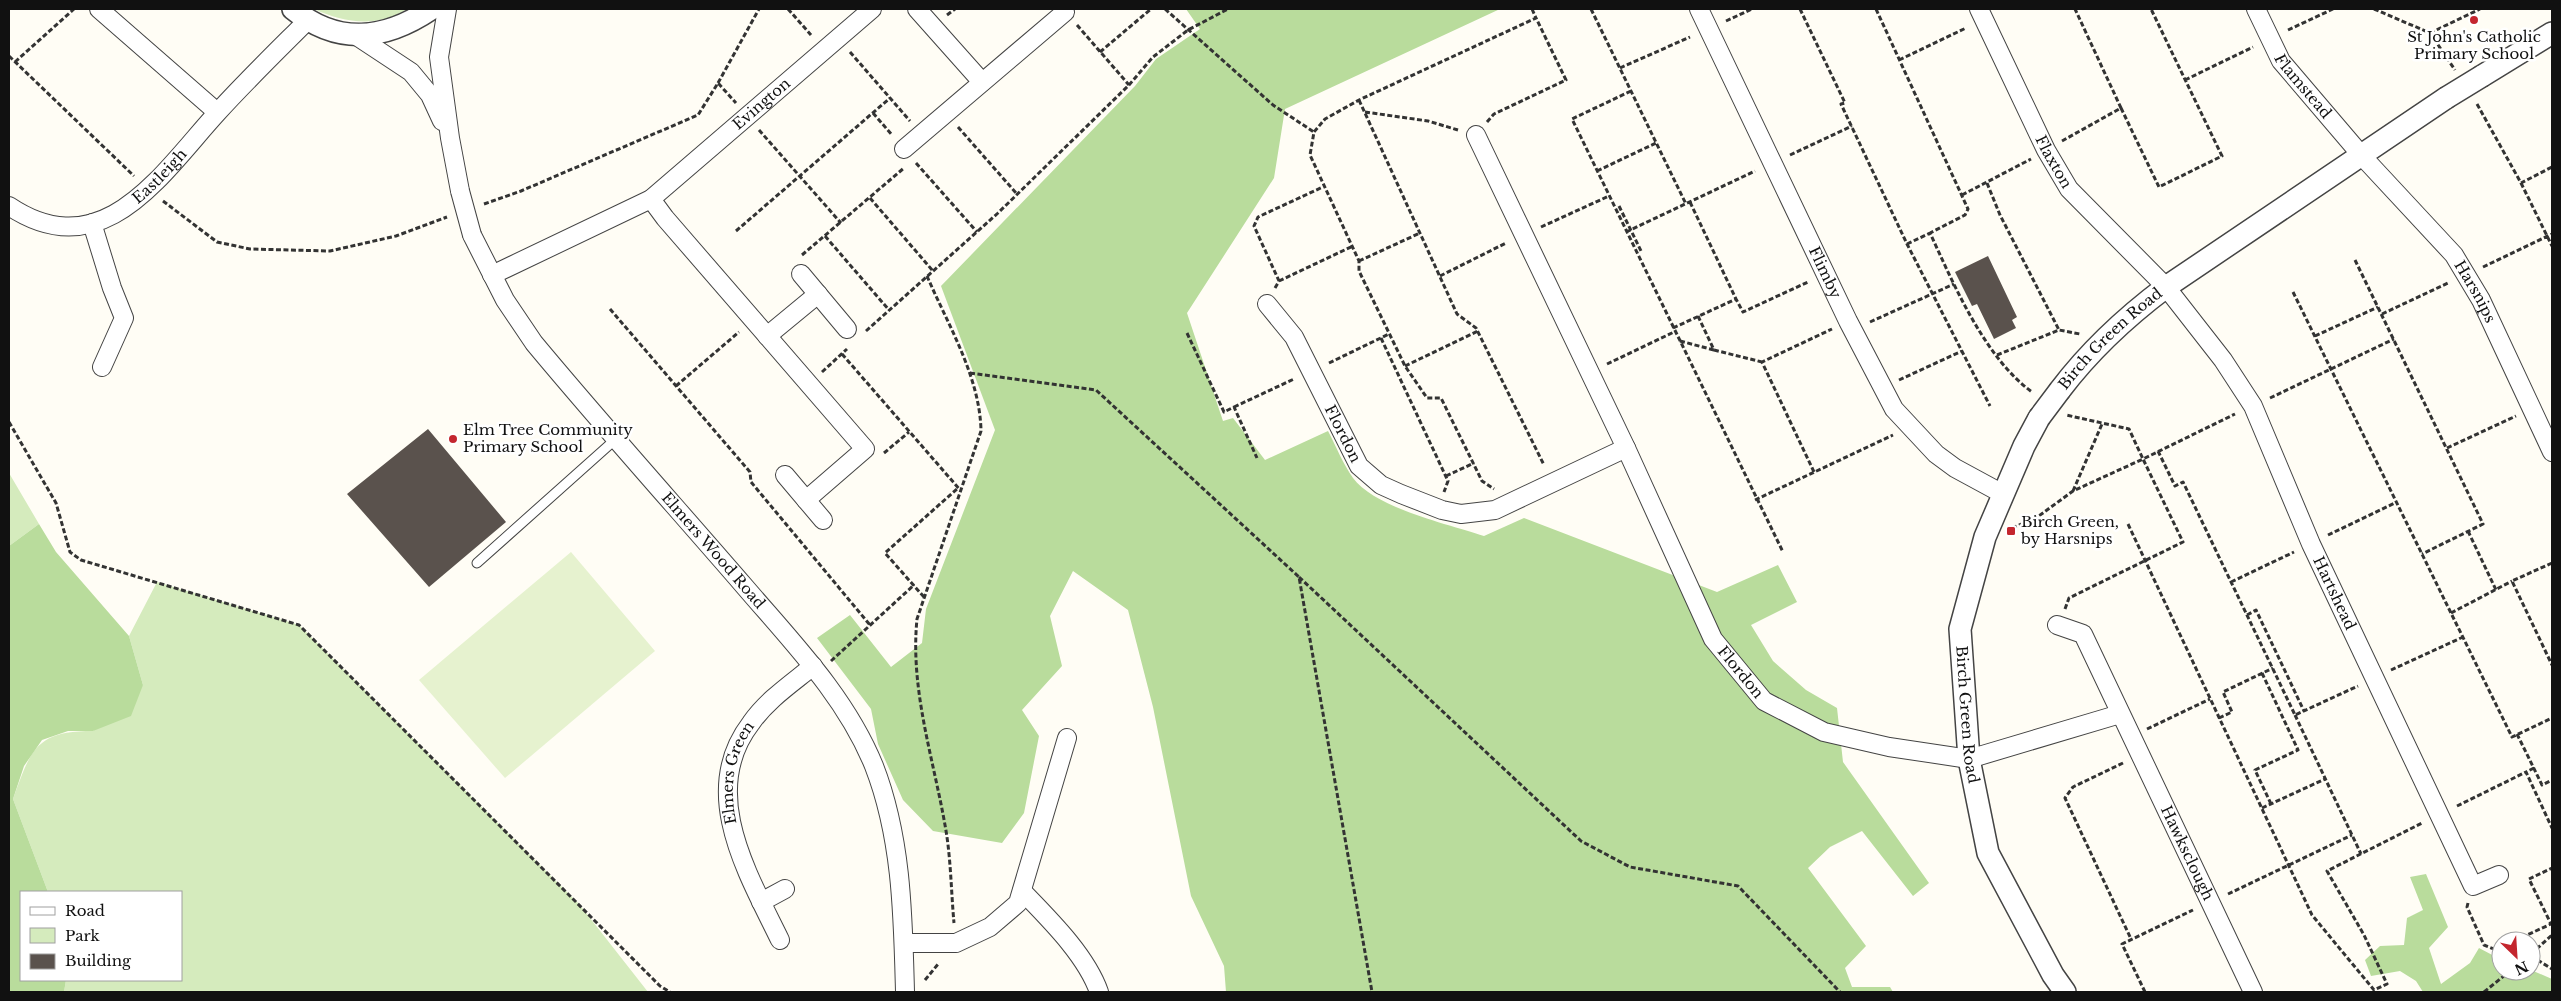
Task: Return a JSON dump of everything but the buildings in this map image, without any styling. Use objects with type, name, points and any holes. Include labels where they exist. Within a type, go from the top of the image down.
[{"type":"street","points":[[99,9],[217,112]]},
{"type":"street","points":[[300,15],[330,31],[355,35],[383,33],[409,24],[431,9]]},
{"type":"street","name":"Elmers Wood Road","points":[[447,9],[439,57],[450,138],[460,191],[472,234],[492,275],[534,343],[815,670],[857,731],[874,766],[896,848],[904,943],[913,988]]},
{"type":"street","name":"Evington","points":[[492,275],[651,199],[823,49],[872,9]]},
{"type":"street","points":[[917,9],[982,82]]},
{"type":"street","name":"Flimby","points":[[1698,9],[1850,326],[1894,409],[1909,428],[1954,468],[2003,494]]},
{"type":"street","name":"Flamstead","points":[[2256,9],[2281,61],[2362,156]]},
{"type":"street","points":[[909,155],[922,134],[1065,12]]},
{"type":"street","name":"Flaxton","points":[[1982,14],[2046,150],[2069,189],[2166,287]]},
{"type":"street","name":"Eastleigh","points":[[9,206],[25,217],[46,224],[70,226],[92,223],[122,211],[149,190],[300,15]]},
{"type":"street","name":"Birch Green Road","points":[[2065,992],[2053,975],[1988,852],[1969,759],[1960,628],[1985,537],[2024,446],[2040,418],[2060,390],[2103,339],[2131,313],[2166,287],[2446,98],[2552,33]]},
{"type":"street","name":"Elmers Wood Road","points":[[355,35],[411,72],[430,95],[450,138]]},
{"type":"street","name":"Flordon","points":[[1476,135],[1626,448],[1712,640],[1764,700],[1824,732],[1889,747],[1969,759]]},
{"type":"street","name":"Harsnips","points":[[2362,156],[2454,255],[2481,300],[2552,452]]},
{"type":"street","points":[[651,199],[664,218],[865,449],[806,500]]},
{"type":"street","points":[[92,223],[112,288],[124,318],[102,367]]},
{"type":"street","points":[[800,266],[818,294],[854,336]]},
{"type":"street","name":"Hartshead","points":[[2166,287],[2223,360],[2253,406],[2311,544],[2472,886]]},
{"type":"street","points":[[767,336],[818,294]]},
{"type":"street","name":"Flordon","points":[[1267,304],[1294,337],[1359,466],[1380,485],[1437,508],[1461,514],[1495,510],[1626,448]]},
{"type":"street","points":[[786,475],[823,520]]},
{"type":"street","name":"Hawksclough","points":[[2057,625],[2083,634],[2253,992]]},
{"type":"street","name":"Elmers Green","points":[[780,940],[742,859],[728,817],[730,771],[738,746],[750,723],[771,701],[815,670]]},
{"type":"street","points":[[1969,759],[2120,714]]},
{"type":"street","points":[[904,943],[956,943],[990,927],[1018,903],[1067,738]]},
{"type":"street","points":[[2472,886],[2499,875]]},
{"type":"street","points":[[761,902],[786,889]]},
{"type":"street","points":[[1022,891],[1055,925],[1095,979],[1099,992]]},
{"type":"lane","points":[[477,563],[617,438]]},
{"type":"path","points":[[15,62],[74,9]]},
{"type":"path","points":[[718,83],[759,9]]},
{"type":"path","points":[[788,9],[823,49]]},
{"type":"path","points":[[1100,52],[1151,9]]},
{"type":"path","points":[[1165,9],[1273,105],[1314,132]]},
{"type":"path","points":[[808,385],[842,354],[854,336],[889,310],[1017,194],[1129,85],[1153,57],[1188,30],[1228,9]]},
{"type":"path","points":[[1364,112],[1428,121],[1476,135],[1494,114],[1566,80],[1532,9]]},
{"type":"path","points":[[1591,9],[1686,204]]},
{"type":"path","points":[[1620,68],[1752,9]]},
{"type":"path","points":[[1800,9],[1845,103],[1842,104],[1852,126],[1933,294],[1990,406]]},
{"type":"path","points":[[1876,9],[1968,209],[1966,215],[1930,233]]},
{"type":"path","points":[[2075,9],[2159,187],[2222,156],[2151,9]]},
{"type":"path","points":[[2430,32],[2462,19],[2480,9]]},
{"type":"path","points":[[1065,12],[1129,85]]},
{"type":"path","points":[[1899,60],[1982,14]]},
{"type":"path","points":[[1513,502],[1482,481],[1442,398],[1427,398],[1405,366],[1359,271],[1360,261],[1310,155],[1314,132],[1325,119],[1359,100],[1536,18]]},
{"type":"path","points":[[838,37],[922,134]]},
{"type":"path","points":[[9,57],[149,190],[217,242],[250,249],[330,251],[396,236],[448,217]]},
{"type":"path","points":[[1631,90],[1572,119],[1755,500],[1783,552]]},
{"type":"path","points":[[736,231],[890,98]]},
{"type":"path","points":[[1359,100],[1457,314],[1478,331],[1553,483]]},
{"type":"path","points":[[1962,195],[1988,183],[2121,108]]},
{"type":"path","points":[[946,113],[1017,194]]},
{"type":"path","points":[[872,114],[977,232]]},
{"type":"path","points":[[1626,232],[1852,126]]},
{"type":"path","points":[[1597,171],[1656,143]]},
{"type":"path","points":[[800,266],[825,236],[870,198],[909,155]]},
{"type":"path","points":[[1988,183],[2000,215],[2059,330]]},
{"type":"path","points":[[2521,183],[2552,246]]},
{"type":"path","points":[[1279,281],[1254,226],[1258,217],[1325,186]]},
{"type":"path","points":[[870,198],[933,271]]},
{"type":"path","points":[[1690,202],[1743,312],[1826,275]]},
{"type":"path","points":[[1619,206],[1642,253]]},
{"type":"path","points":[[1360,261],[1420,233]]},
{"type":"path","points":[[825,236],[889,310]]},
{"type":"path","points":[[1267,304],[1279,281],[1353,246]]},
{"type":"path","points":[[2356,260],[2483,524],[2422,554]]},
{"type":"path","points":[[913,988],[956,943],[946,828],[916,681],[914,651],[917,619],[981,431],[981,412],[970,373],[927,276]]},
{"type":"path","points":[[1679,341],[1762,362],[1954,284]]},
{"type":"path","points":[[2293,292],[2512,737],[2552,718]]},
{"type":"path","points":[[1590,373],[1698,316],[1736,299]]},
{"type":"path","points":[[2315,336],[2378,306]]},
{"type":"path","points":[[610,309],[750,472],[751,482],[870,625]]},
{"type":"path","points":[[1698,316],[1714,350]]},
{"type":"path","points":[[676,386],[753,320]]},
{"type":"path","points":[[1996,355],[2059,330],[2103,339]]},
{"type":"path","points":[[1405,366],[1478,331]]},
{"type":"path","points":[[1187,333],[1224,412],[1234,407],[1257,458]]},
{"type":"path","points":[[1380,338],[1448,481],[1437,508]]},
{"type":"path","points":[[2057,625],[2069,598],[2183,542],[2143,458],[2394,339]]},
{"type":"path","points":[[1883,388],[1962,351]]},
{"type":"path","points":[[842,354],[960,490]]},
{"type":"path","points":[[1762,362],[1814,472]]},
{"type":"path","points":[[970,373],[1096,390],[1299,576],[1581,841],[1630,867],[1738,886],[1840,992]]},
{"type":"path","points":[[2447,448],[2532,408]]},
{"type":"path","points":[[9,422],[56,503],[70,552],[81,560],[299,625],[660,986],[670,992]]},
{"type":"path","points":[[2073,491],[2102,424]]},
{"type":"path","points":[[1755,500],[1909,428]]},
{"type":"path","points":[[865,449],[882,455],[909,432]]},
{"type":"path","points":[[2158,451],[2175,486],[2183,482],[2360,854]]},
{"type":"path","points":[[1446,476],[1474,463]]},
{"type":"path","points":[[924,597],[885,553],[960,490]]},
{"type":"path","points":[[2231,582],[2397,502]]},
{"type":"path","points":[[2128,524],[2312,915],[2374,990]]},
{"type":"path","points":[[2468,531],[2496,590]]},
{"type":"path","points":[[2451,613],[2552,563]]},
{"type":"path","points":[[1299,576],[1372,992]]},
{"type":"path","points":[[2512,582],[2552,665]]},
{"type":"path","points":[[815,670],[870,625],[914,585]]},
{"type":"path","points":[[2247,615],[2256,610],[2304,711]]},
{"type":"path","points":[[2295,715],[2463,637]]},
{"type":"path","points":[[2219,718],[2232,712],[2223,692],[2272,668]]},
{"type":"path","points":[[2262,673],[2298,750],[2255,770],[2271,804]]},
{"type":"path","points":[[2150,727],[2210,699]]},
{"type":"path","points":[[2517,734],[2542,785],[2552,780]]},
{"type":"path","points":[[2131,939],[2065,798],[2074,787],[2139,755]]},
{"type":"path","points":[[2369,992],[2387,984],[2364,935],[2326,871],[2534,768]]},
{"type":"path","points":[[2526,772],[2552,828]]},
{"type":"path","points":[[2262,808],[2325,779]]},
{"type":"path","points":[[2535,931],[2550,924],[2529,880],[2552,868]]},
{"type":"path","points":[[2472,886],[2467,907],[2484,945],[2491,948]]},
{"type":"path","points":[[2541,945],[2552,935]]},
{"type":"path","points":[[2541,962],[2552,969]]},
{"type":"path","points":[[2484,992],[2498,981]]},
{"type":"green space","points":[[314,9],[407,9],[384,19],[361,21],[337,18]]},
{"type":"green space","points":[[1186,9],[1500,9],[1285,109],[1274,178],[1187,313],[1223,421],[1233,418],[1265,460],[1328,431],[1349,473],[1363,489],[1413,514],[1484,536],[1524,518],[1717,592],[1778,565],[1797,602],[1751,625],[1773,661],[1806,690],[1837,708],[1843,762],[1929,883],[1913,896],[1862,831],[1830,847],[1808,868],[1866,946],[1845,968],[1852,987],[1890,987],[1893,992],[1226,992],[1224,966],[1191,896],[1153,707],[1128,610],[1073,571],[1050,616],[1062,666],[1022,710],[1039,736],[1024,813],[1002,843],[933,831],[903,800],[878,744],[871,709],[817,638],[850,615],[891,667],[922,643],[926,609],[995,430],[941,286],[1135,86],[1156,59],[1200,29]]},
{"type":"green space","points":[[9,473],[39,524],[9,546]]},
{"type":"green space","points":[[39,524],[56,552],[129,636],[143,685],[131,716],[93,731],[68,731],[42,740],[24,766],[13,799],[48,891],[20,891],[20,981],[66,981],[64,992],[9,992],[9,546]]},
{"type":"green space","points":[[571,552],[655,651],[505,778],[419,680]]},
{"type":"green space","points":[[157,582],[299,625],[579,904],[648,992],[64,992],[66,981],[182,981],[182,891],[48,891],[13,799],[25,767],[38,746],[47,739],[59,735],[93,731],[143,685],[129,636]]},
{"type":"green space","points":[[2426,874],[2448,927],[2429,948],[2441,984],[2470,963],[2479,948],[2491,954],[2491,981],[2541,981],[2541,974],[2552,979],[2552,992],[2423,992],[2416,981],[2400,971],[2371,976],[2365,960],[2380,946],[2404,945],[2407,918],[2423,910],[2410,877]]},
{"type":"place","name":"St John's Catholic Primary School","points":[[2474,20]]},
{"type":"place","name":"Elm Tree Community Primary School","points":[[453,439]]},
{"type":"place","name":"Birch Green, by Harsnips","points":[[2011,531]]}]
